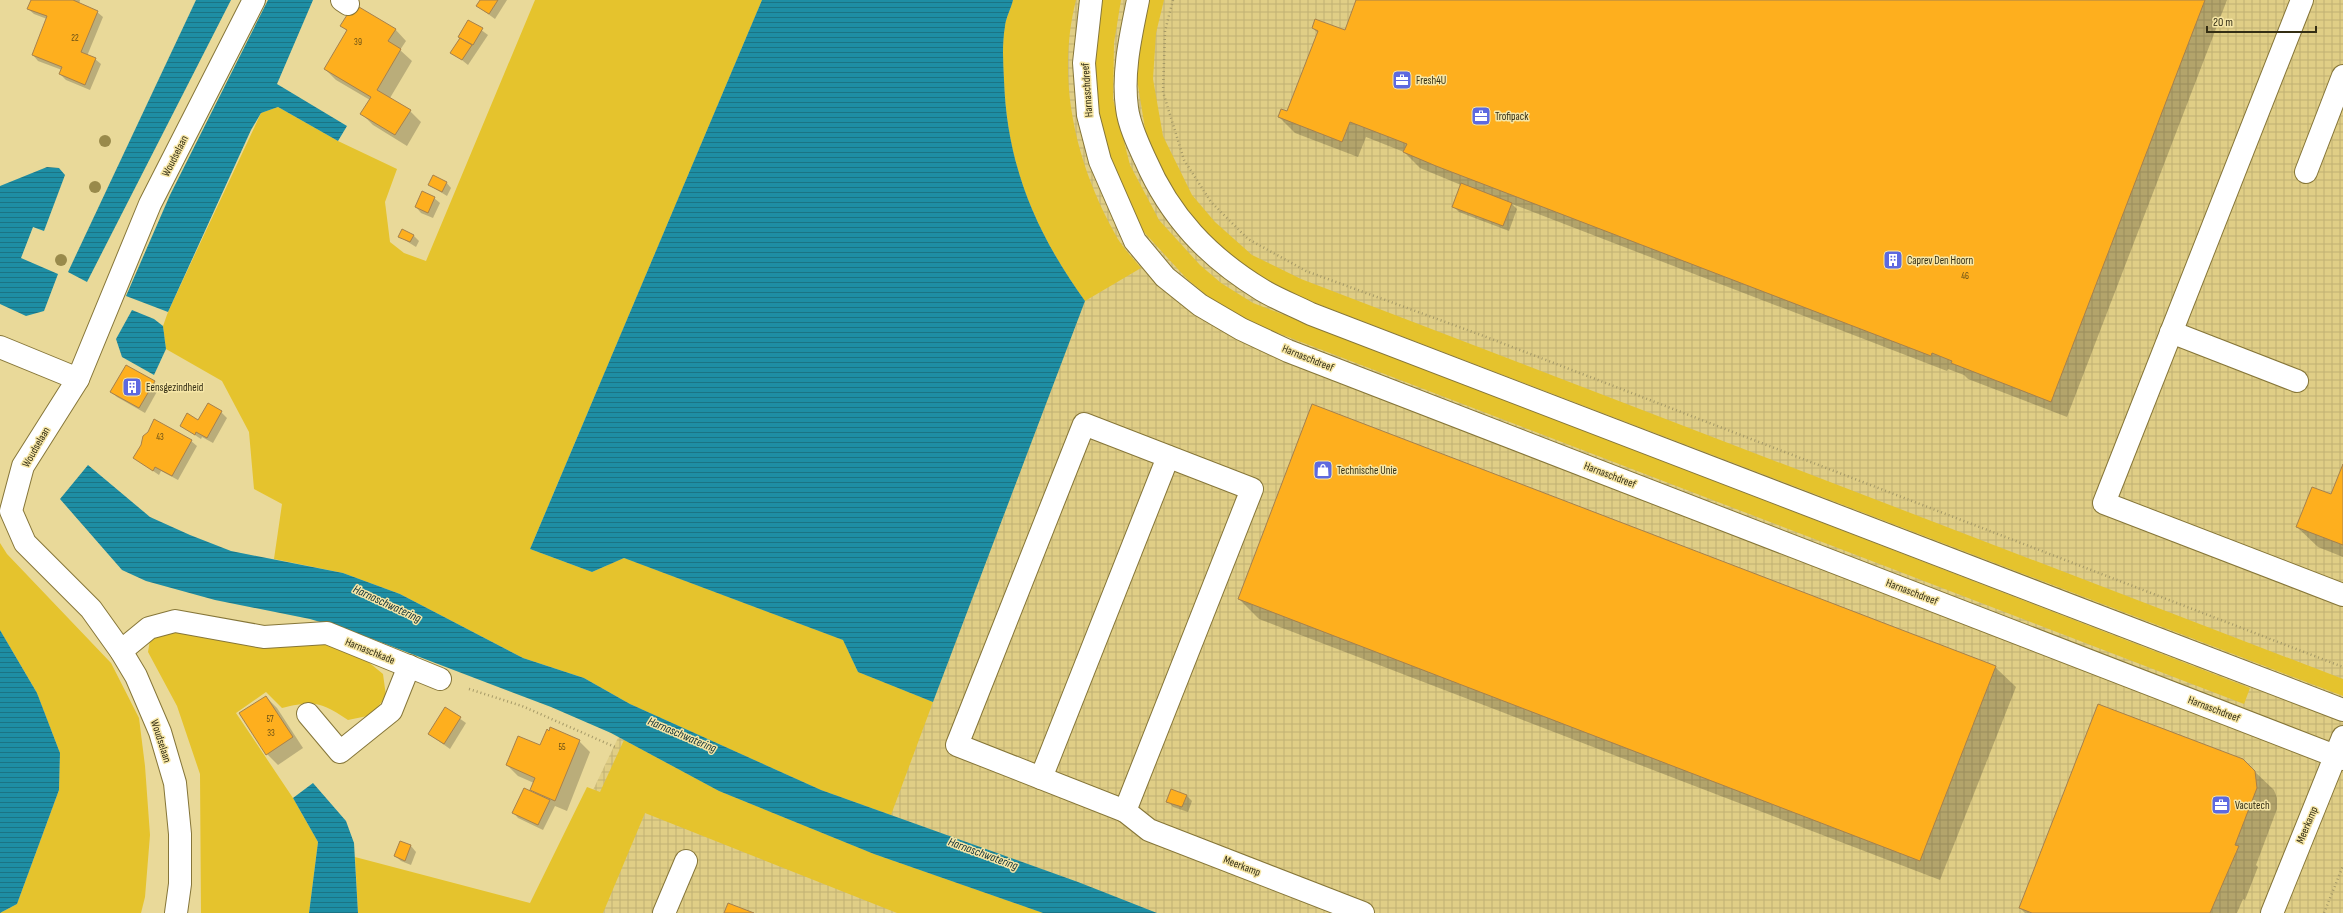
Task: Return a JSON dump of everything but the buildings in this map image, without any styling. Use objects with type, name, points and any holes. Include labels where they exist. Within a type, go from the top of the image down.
[{"type":"street","name":"Woudselaan","points":[[176,913],[180,884],[180,834],[175,784],[160,732],[136,676],[121,651],[91,609],[25,543],[11,511],[23,466],[78,379],[150,204],[254,0]]},
{"type":"street","name":"Harnaschdreef","points":[[1091,0],[1084,63],[1088,115],[1100,161],[1135,241],[1165,277],[1200,305],[1241,329],[1288,351],[2341,751]]},
{"type":"street","points":[[1138,0],[1126,67],[1127,109],[1143,154],[1172,212],[1214,256],[1263,290],[1311,314],[2343,710]]},
{"type":"street","points":[[2302,0],[2104,503],[2343,595]]},
{"type":"street","points":[[2306,172],[2343,76]]},
{"type":"street","points":[[2171,332],[2297,381]]},
{"type":"street","points":[[0,347],[78,379]]},
{"type":"street","name":"Meerkamp","points":[[1168,457],[1084,424],[957,745],[1125,811],[1148,830],[1363,913]]},
{"type":"street","points":[[1041,778],[1168,457],[1252,490],[1125,811]]},
{"type":"street","name":"Harnaschkade","points":[[121,651],[150,628],[175,622],[264,637],[327,633],[440,679]]},
{"type":"street","points":[[308,714],[340,752],[391,711],[409,666]]},
{"type":"street","name":"Meerkamp","points":[[2272,913],[2341,751]]},
{"type":"street","points":[[664,913],[686,861]]},
{"type":"path","points":[[1173,0],[1165,31],[1163,92],[1184,160],[1211,202],[1248,239],[1306,271],[1488,337],[2343,667]]},
{"type":"path","points":[[440,679],[522,706],[615,746]]},
{"type":"path","points":[[2324,913],[2343,866]]},
{"type":"shaded area","points":[[535,0],[762,0],[530,549],[592,572],[624,558],[843,640],[858,672],[933,702],[891,815],[821,790],[630,704],[584,678],[523,658],[400,594],[343,573],[274,559],[282,504],[254,489],[249,432],[222,381],[166,349],[163,326],[168,312],[261,113],[278,107],[338,141],[397,169],[385,202],[390,242],[404,253],[426,261]]},
{"type":"shaded area","points":[[536,0],[2343,0],[2343,913],[534,913],[628,717]]},
{"type":"shaded area","points":[[1013,0],[1076,0],[1070,30],[1068,60],[1069,89],[1073,119],[1080,148],[1100,205],[1117,237],[1141,268],[1085,301],[1052,250],[1039,224],[1027,197],[1018,170],[1011,141],[1006,111],[1003,40],[1006,23]]},
{"type":"shaded area","points":[[1102,0],[1121,0],[1114,43],[1113,99],[1130,165],[1159,220],[1200,265],[1221,283],[1253,303],[2250,688],[2244,704],[1244,320],[1210,298],[1187,279],[1143,231],[1112,172],[1094,102],[1095,41]]},
{"type":"shaded area","points":[[1147,0],[1164,0],[1156,33],[1153,79],[1163,136],[1192,195],[1215,222],[1252,255],[1301,279],[2343,679],[2343,696],[1294,295],[1243,269],[1203,234],[1178,204],[1147,141],[1137,79],[1140,31]]},
{"type":"shaded area","points":[[0,543],[7,554],[111,663],[139,718],[145,766],[150,835],[145,897],[141,913],[0,913],[17,904],[59,790],[60,753],[37,693],[0,630]]},
{"type":"shaded area","points":[[163,629],[319,640],[361,656],[383,674],[386,696],[372,715],[348,720],[331,709],[317,704],[293,705],[282,708],[266,692],[236,713],[293,798],[318,842],[309,913],[201,913],[200,774],[177,706],[148,652],[150,640]]},
{"type":"shaded area","points":[[624,740],[719,791],[874,854],[1043,913],[897,913],[645,813],[603,913],[358,913],[355,857],[530,903],[587,787],[600,792]]},
{"type":"water","points":[[196,0],[231,0],[87,282],[68,272]]},
{"type":"water","points":[[268,0],[313,0],[277,84],[347,126],[338,141],[278,107],[261,113],[251,130],[168,312],[126,296],[170,195]]},
{"type":"water","points":[[762,0],[1013,0],[1006,23],[1003,40],[1006,111],[1011,141],[1018,170],[1027,197],[1039,224],[1052,250],[1085,301],[933,702],[858,672],[843,640],[624,558],[592,572],[530,549]]},
{"type":"water","points":[[47,167],[59,168],[65,175],[44,231],[33,227],[21,258],[58,274],[44,311],[26,316],[0,304],[0,186]]},
{"type":"water","points":[[132,310],[154,319],[163,326],[166,349],[154,375],[122,357],[116,339]]},
{"type":"water","name":"Harnaschwatering","points":[[88,465],[150,517],[190,535],[231,551],[343,573],[400,594],[523,658],[584,678],[630,704],[821,790],[1078,882],[1157,913],[1043,913],[874,854],[719,791],[611,733],[551,707],[354,632],[310,619],[215,600],[146,581],[122,570],[60,499]]},
{"type":"water","points":[[0,630],[37,693],[60,753],[59,790],[17,904],[0,913]]},
{"type":"water","points":[[313,783],[346,821],[354,843],[358,913],[309,913],[318,842],[293,798]]},
{"type":"place","name":"Fresh4U","points":[[1402,80]]},
{"type":"place","name":"Trofipack","points":[[1481,116]]},
{"type":"place","name":"Caprev Den Hoorn","points":[[1893,260]]},
{"type":"place","name":"Eensgezindheid","points":[[132,387]]},
{"type":"place","name":"Technische Unie","points":[[1323,470]]},
{"type":"place","name":"Vacutech","points":[[2221,805]]}]
